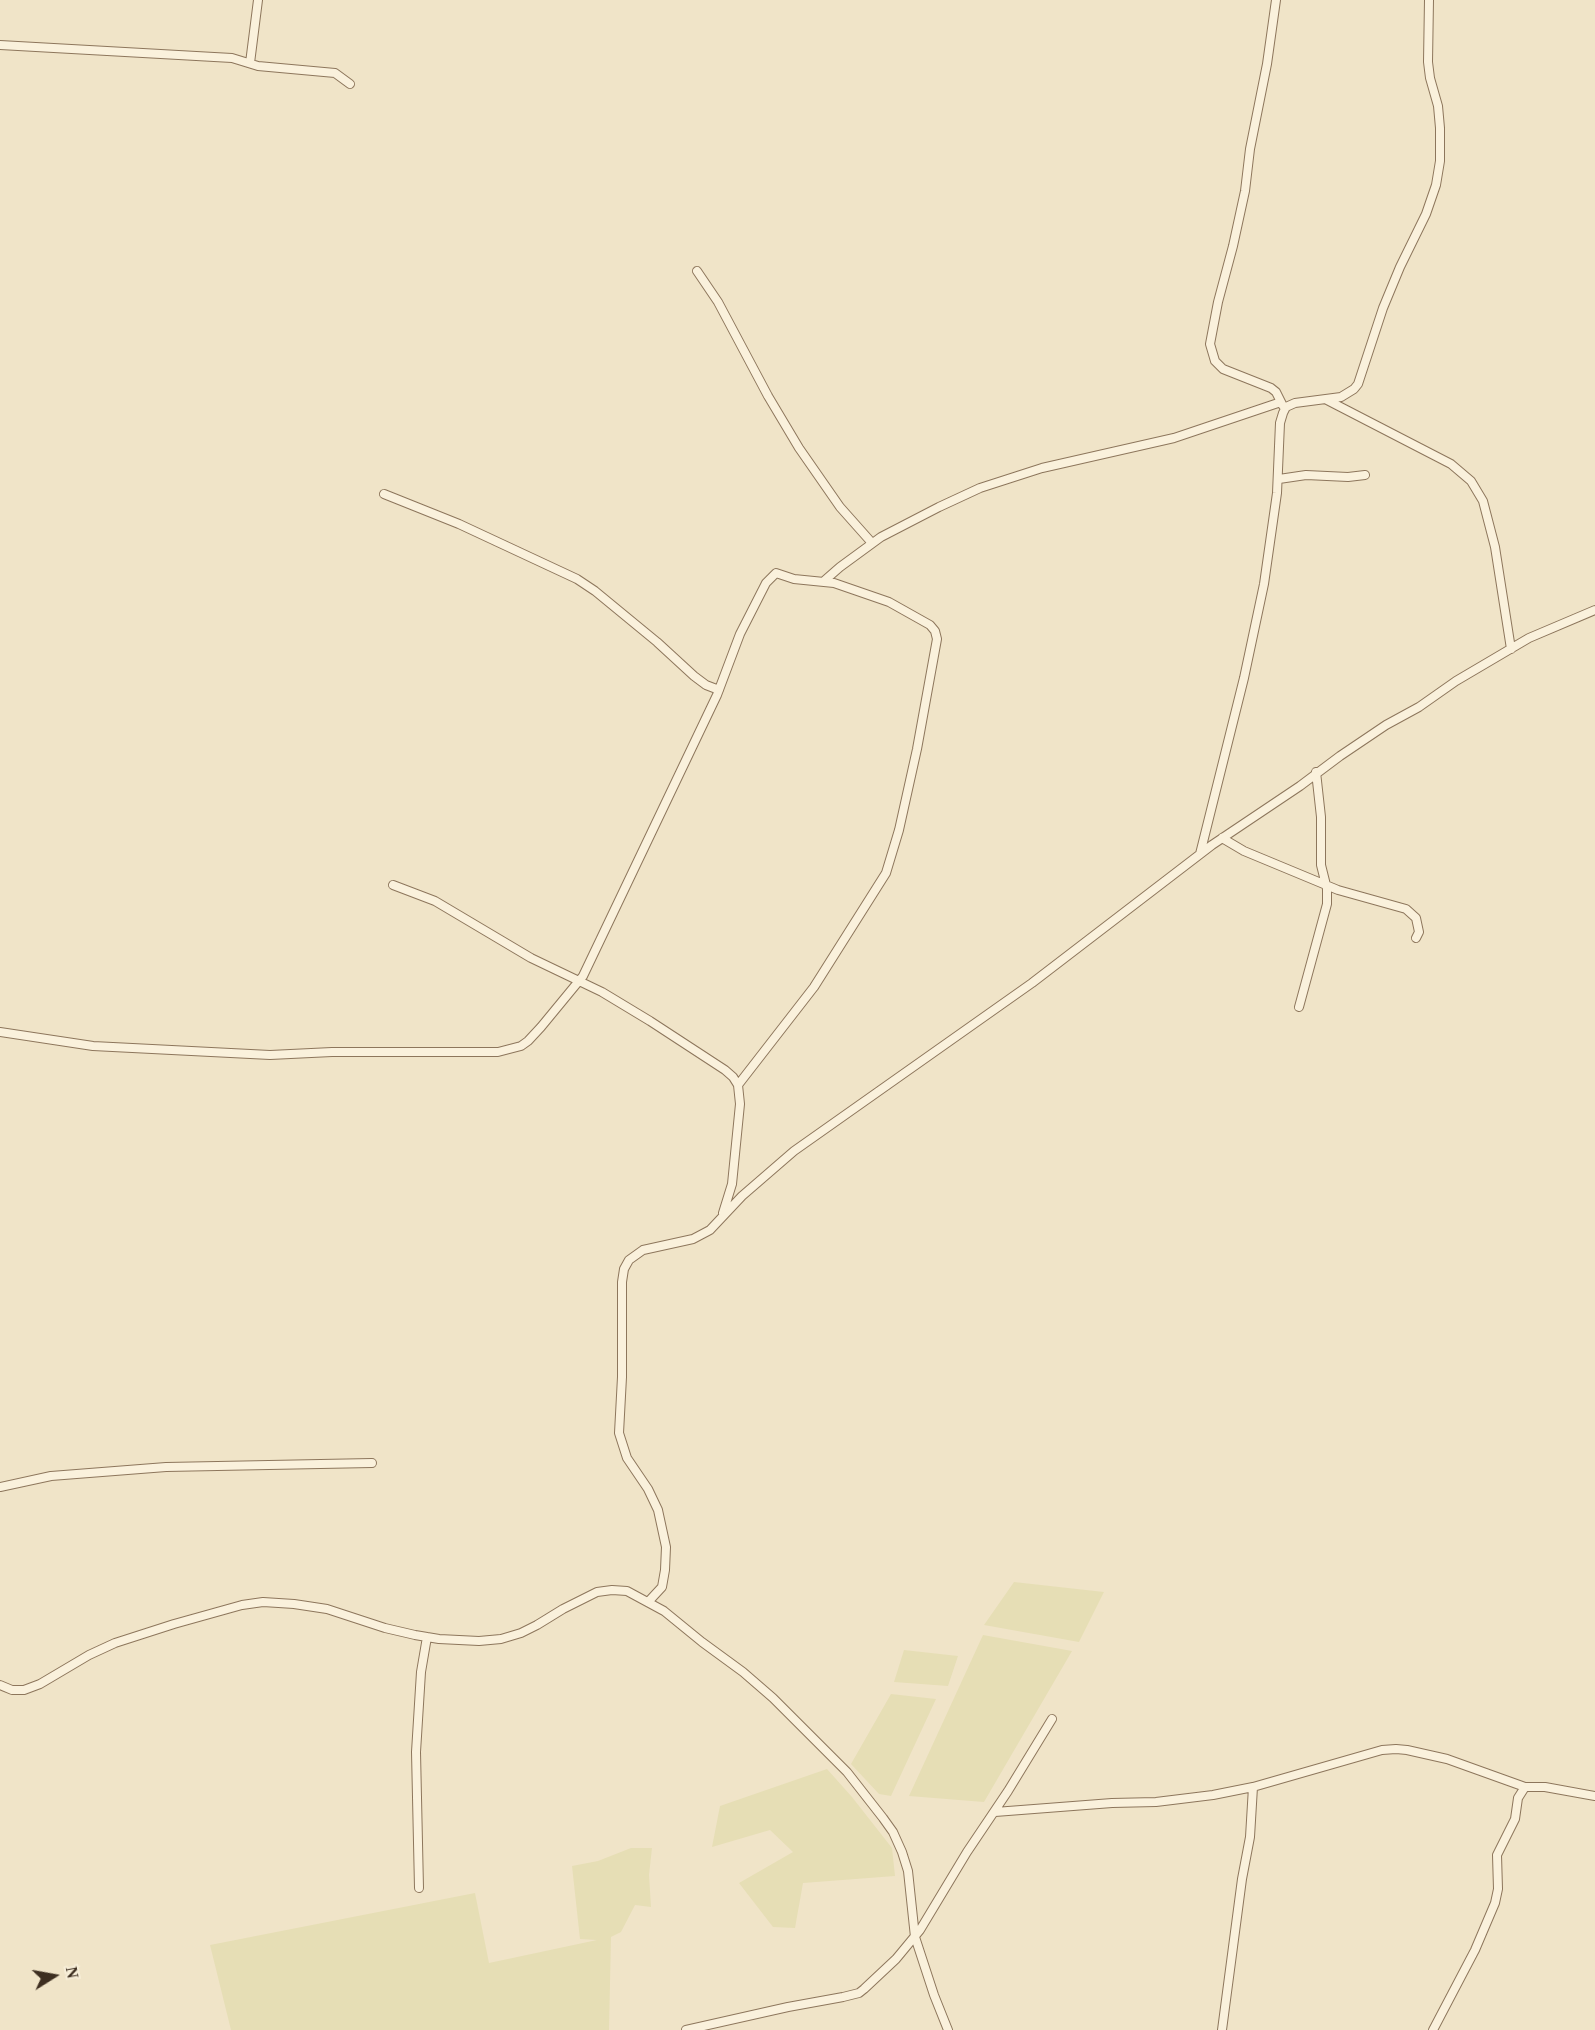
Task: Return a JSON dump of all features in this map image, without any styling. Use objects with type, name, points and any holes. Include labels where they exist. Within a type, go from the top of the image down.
[{"type":"street","points":[[250,63],[258,0]]},
{"type":"street","points":[[1200,854],[1260,606],[1279,479],[1280,423],[1284,410],[1276,392],[1266,385],[1238,377],[1223,369],[1215,361],[1210,344],[1245,191],[1276,0]]},
{"type":"street","points":[[1284,410],[1295,403],[1346,394],[1358,384],[1386,301],[1426,214],[1436,185],[1440,161],[1438,106],[1428,62],[1429,0]]},
{"type":"street","points":[[0,45],[232,58],[258,66],[335,73],[350,84]]},
{"type":"street","points":[[697,271],[718,302],[768,396],[799,448],[840,507],[872,543]]},
{"type":"street","points":[[1326,399],[1451,464],[1471,481],[1483,501],[1495,547],[1511,649]]},
{"type":"street","points":[[824,581],[872,543],[980,488],[1042,468],[1174,438],[1281,402]]},
{"type":"street","points":[[1279,479],[1306,475],[1348,477],[1365,475]]},
{"type":"street","points":[[384,494],[459,524],[577,579],[657,642],[694,676],[706,685],[719,690]]},
{"type":"street","points":[[0,1032],[93,1046],[270,1055],[332,1052],[506,1051],[521,1046],[528,1041],[580,981],[686,763],[719,690],[740,634],[773,574],[776,573],[794,579],[824,581],[889,602],[930,625],[937,639],[917,749],[899,830],[886,873],[814,987],[738,1085]]},
{"type":"street","points":[[649,1601],[662,1587],[666,1547],[658,1510],[627,1458],[619,1433],[622,1377],[622,1282],[624,1269],[629,1260],[643,1250],[693,1239],[710,1230],[742,1196],[794,1151],[1032,983],[1200,854],[1316,772],[1456,681],[1529,638],[1595,610]]},
{"type":"street","points":[[1299,1007],[1327,904],[1321,865],[1321,817],[1316,772]]},
{"type":"street","points":[[1222,838],[1244,851],[1325,885],[1406,909],[1416,918],[1418,924],[1416,938]]},
{"type":"street","points":[[393,885],[435,901],[531,958],[580,981],[650,1021],[725,1070],[738,1085],[740,1104],[734,1170],[721,1218]]},
{"type":"street","points":[[0,1487],[51,1476],[166,1467],[372,1463]]},
{"type":"street","points":[[0,1685],[12,1690],[24,1690],[40,1684],[89,1655],[115,1643],[242,1605],[280,1602],[327,1609],[385,1628],[427,1638],[464,1641],[501,1639],[537,1625],[597,1592],[627,1591],[664,1611],[743,1672],[779,1704],[847,1772],[883,1818],[893,1832],[908,1871],[915,1937],[948,2030]]},
{"type":"street","points":[[419,1888],[416,1752],[421,1672],[427,1638]]},
{"type":"street","points":[[686,2030],[853,1995],[875,1979],[915,1937],[1052,1719]]},
{"type":"street","points":[[994,1812],[1168,1801],[1231,1792],[1382,1750],[1395,1749],[1432,1755],[1525,1787],[1545,1787],[1595,1797]]},
{"type":"street","points":[[1222,2030],[1242,1879],[1250,1837],[1253,1787]]},
{"type":"street","points":[[1433,2030],[1471,1959],[1492,1911],[1498,1889],[1497,1855],[1515,1819],[1518,1798],[1525,1787]]},
{"type":"shaded area","points":[[1014,1582],[1104,1592],[1079,1642],[984,1625]]},
{"type":"shaded area","points":[[983,1635],[1072,1651],[984,1802],[909,1796]]},
{"type":"shaded area","points":[[904,1650],[958,1656],[948,1686],[894,1682]]},
{"type":"shaded area","points":[[891,1694],[936,1699],[891,1796],[879,1794],[851,1764]]},
{"type":"shaded area","points":[[827,1769],[892,1848],[895,1876],[803,1883],[795,1928],[773,1927],[739,1883],[793,1852],[770,1830],[712,1847],[720,1806]]},
{"type":"shaded area","points":[[631,1848],[652,1848],[649,1875],[651,1907],[635,1905],[621,1932],[611,1937],[609,2030],[231,2030],[210,1945],[475,1893],[489,1963],[597,1940],[580,1939],[572,1866],[598,1861]]}]
